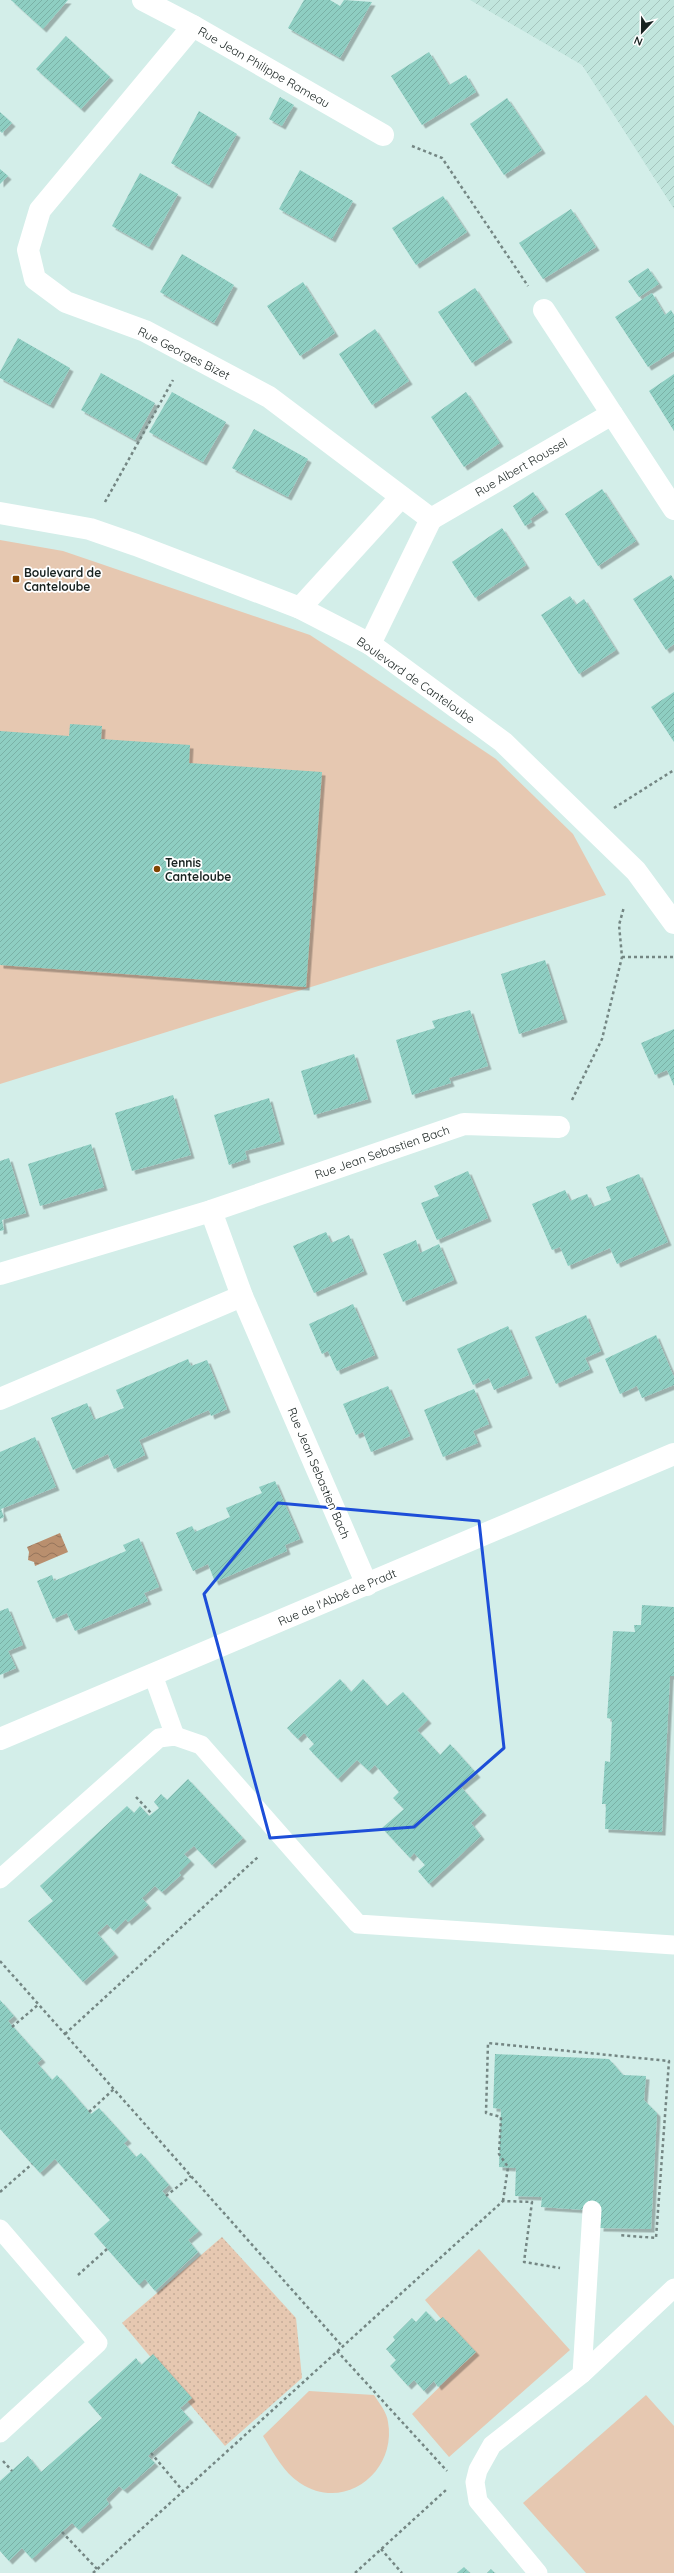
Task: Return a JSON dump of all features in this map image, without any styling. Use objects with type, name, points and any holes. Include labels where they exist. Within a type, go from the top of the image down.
[{"type":"street","name":"Rue Jean Philippe Rameau","points":[[143,0],[193,26],[383,135]]},
{"type":"street","name":"Rue Georges Bizet","points":[[193,26],[40,210],[28,250],[35,279],[66,302],[144,330],[269,397],[401,497]]},
{"type":"street","points":[[544,310],[674,509]]},
{"type":"street","name":"Rue Albert Roussel","points":[[431,519],[612,414]]},
{"type":"street","points":[[300,608],[401,497],[431,519],[370,644]]},
{"type":"street","name":"Boulevard de Canteloube","points":[[0,512],[90,529],[300,608],[370,644],[503,742],[636,871],[674,923]]},
{"type":"street","name":"Rue Jean Sebastien Bach","points":[[0,1274],[211,1211],[464,1124],[559,1127]]},
{"type":"street","name":"Rue Jean Sebastien Bach","points":[[211,1211],[242,1296],[367,1585]]},
{"type":"street","points":[[0,1399],[242,1296]]},
{"type":"street","name":"Rue de l'Abbé de Pradt","points":[[0,1739],[674,1454]]},
{"type":"lane","points":[[153,1675],[175,1736]]},
{"type":"lane","points":[[0,1879],[159,1738],[175,1736],[201,1745],[358,1924],[674,1945]]},
{"type":"lane","points":[[582,2374],[592,2210]]},
{"type":"lane","points":[[0,2229],[98,2343],[0,2432]]},
{"type":"lane","points":[[538,2573],[478,2502],[475,2482],[483,2459],[492,2445],[582,2374],[674,2288]]},
{"type":"path","points":[[383,135],[442,158],[544,310]]},
{"type":"path","points":[[90,529],[188,354]]},
{"type":"path","points":[[588,825],[674,770]]},
{"type":"path","points":[[559,1127],[602,1040],[622,957],[619,924],[636,871]]},
{"type":"path","points":[[622,957],[674,957]]},
{"type":"path","points":[[66,2034],[281,1836]]},
{"type":"path","points":[[0,1961],[342,2346]]},
{"type":"path","points":[[12,2027],[39,2004]]},
{"type":"path","points":[[93,2573],[503,2201],[508,2167],[499,2154],[500,2117],[486,2113],[488,2043],[669,2061],[656,2238],[590,2233]]},
{"type":"path","points":[[89,2112],[114,2089]]},
{"type":"path","points":[[0,2192],[32,2164]]},
{"type":"path","points":[[166,2196],[191,2176]]},
{"type":"path","points":[[503,2201],[532,2202],[524,2262],[588,2272]]},
{"type":"path","points":[[57,2294],[107,2249]]},
{"type":"path","points":[[337,2351],[453,2477]]},
{"type":"path","points":[[151,2453],[183,2491]]},
{"type":"path","points":[[0,2458],[12,2471]]},
{"type":"path","points":[[355,2573],[448,2488]]},
{"type":"path","points":[[62,2532],[98,2569]]},
{"type":"path","points":[[381,2549],[402,2573]]},
{"type":"highlighted area","points":[[278,1503],[479,1521],[504,1748],[414,1827],[270,1838],[204,1594]]},
{"type":"shaded area","points":[[470,0],[674,0],[674,209],[582,65]]},
{"type":"shaded area","points":[[0,540],[63,551],[310,635],[496,759],[573,834],[606,895],[0,1084]]},
{"type":"shaded area","points":[[222,2237],[296,2318],[302,2378],[225,2446],[122,2323]]},
{"type":"shaded area","points":[[479,2249],[570,2350],[449,2457],[412,2414],[472,2355],[425,2300]]},
{"type":"shaded area","points":[[309,2391],[374,2395],[386,2415],[389,2440],[384,2456],[376,2471],[364,2482],[350,2490],[334,2493],[317,2491],[300,2483],[284,2468],[263,2436]]},
{"type":"shaded area","points":[[646,2395],[674,2426],[674,2573],[586,2573],[523,2503]]},
{"type":"water","points":[[60,1533],[68,1552],[35,1566],[34,1562],[28,1560],[29,1552],[27,1547]]},
{"type":"building","points":[[11,0],[68,0],[43,29]]},
{"type":"building","points":[[304,0],[330,0],[340,6],[344,0],[372,2],[340,58],[288,28]]},
{"type":"building","points":[[66,36],[110,77],[81,109],[36,69]]},
{"type":"building","points":[[429,52],[449,85],[466,75],[476,92],[422,125],[391,76]]},
{"type":"building","points":[[280,97],[294,105],[282,126],[269,119]]},
{"type":"building","points":[[507,98],[542,150],[504,175],[470,124]]},
{"type":"building","points":[[199,111],[237,134],[209,185],[171,163]]},
{"type":"building","points":[[0,112],[12,123],[2,133],[0,131]]},
{"type":"building","points":[[0,169],[8,176],[0,184]]},
{"type":"building","points":[[300,170],[353,201],[332,239],[279,209]]},
{"type":"building","points":[[140,173],[178,194],[149,247],[112,226]]},
{"type":"building","points":[[443,196],[467,232],[416,265],[392,228]]},
{"type":"building","points":[[571,209],[596,247],[543,279],[519,243]]},
{"type":"building","points":[[182,254],[234,285],[214,323],[160,292]]},
{"type":"building","points":[[648,268],[659,284],[639,297],[628,281]]},
{"type":"building","points":[[303,282],[335,333],[300,356],[267,306]]},
{"type":"building","points":[[475,288],[509,339],[472,363],[438,312]]},
{"type":"building","points":[[652,293],[665,315],[671,310],[674,315],[674,351],[648,367],[615,317]]},
{"type":"building","points":[[375,329],[409,381],[372,405],[339,354]]},
{"type":"building","points":[[18,338],[70,368],[50,405],[0,378],[0,372]]},
{"type":"building","points":[[101,373],[155,403],[135,440],[81,410]]},
{"type":"building","points":[[674,374],[674,431],[649,391]]},
{"type":"building","points":[[172,392],[226,422],[203,462],[149,432]]},
{"type":"building","points":[[466,392],[500,443],[464,467],[431,417]]},
{"type":"building","points":[[254,429],[308,459],[288,497],[232,468]]},
{"type":"building","points":[[602,489],[636,541],[598,566],[565,514]]},
{"type":"building","points":[[533,492],[545,509],[530,519],[532,522],[525,526],[513,506]]},
{"type":"building","points":[[502,528],[526,565],[475,598],[452,562]]},
{"type":"building","points":[[671,575],[674,580],[674,644],[666,650],[633,599]]},
{"type":"building","points":[[570,596],[576,605],[584,599],[616,650],[579,674],[541,615]]},
{"type":"building","points":[[674,692],[674,742],[651,707]]},
{"type":"building","name":"Tennis Canteloube","points":[[70,724],[102,726],[101,739],[190,745],[189,763],[322,772],[306,987],[0,965],[0,731],[69,736]]},
{"type":"building","points":[[545,960],[564,1019],[519,1034],[501,974]]},
{"type":"building","points":[[470,1010],[488,1066],[449,1078],[451,1083],[412,1095],[396,1040],[435,1028],[432,1021]]},
{"type":"building","points":[[674,1029],[674,1086],[667,1070],[655,1075],[641,1043]]},
{"type":"building","points":[[354,1054],[368,1099],[314,1115],[301,1071]]},
{"type":"building","points":[[173,1095],[191,1155],[132,1171],[115,1113]]},
{"type":"building","points":[[269,1098],[281,1141],[245,1151],[247,1159],[229,1165],[214,1115]]},
{"type":"building","points":[[91,1144],[104,1187],[40,1206],[28,1164]]},
{"type":"building","points":[[9,1158],[26,1213],[2,1220],[4,1230],[0,1231],[0,1161]]},
{"type":"building","points":[[468,1171],[488,1218],[437,1240],[421,1203],[439,1196],[434,1186]]},
{"type":"building","points":[[639,1174],[668,1242],[617,1264],[610,1248],[568,1266],[560,1247],[552,1250],[532,1204],[565,1190],[570,1201],[587,1194],[593,1207],[611,1200],[606,1187]]},
{"type":"building","points":[[326,1232],[331,1243],[349,1235],[364,1271],[314,1293],[293,1246]]},
{"type":"building","points":[[416,1240],[420,1253],[439,1244],[454,1280],[403,1302],[383,1254]]},
{"type":"building","points":[[353,1304],[375,1355],[337,1371],[328,1351],[322,1354],[309,1324]]},
{"type":"building","points":[[586,1315],[601,1351],[585,1358],[590,1369],[556,1384],[535,1337]]},
{"type":"building","points":[[508,1326],[529,1375],[494,1390],[489,1378],[473,1385],[457,1349]]},
{"type":"building","points":[[656,1335],[674,1377],[674,1385],[642,1398],[637,1386],[620,1394],[605,1359]]},
{"type":"building","points":[[188,1359],[191,1366],[207,1360],[227,1409],[211,1416],[209,1410],[139,1440],[145,1455],[114,1469],[108,1454],[73,1470],[51,1418],[87,1403],[94,1420],[124,1408],[116,1390]]},
{"type":"building","points":[[388,1386],[410,1436],[371,1452],[363,1432],[356,1435],[343,1404]]},
{"type":"building","points":[[474,1389],[489,1424],[473,1431],[478,1443],[443,1457],[424,1410]]},
{"type":"building","points":[[35,1437],[56,1487],[1,1509],[4,1517],[0,1519],[0,1452]]},
{"type":"building","points":[[275,1481],[300,1539],[285,1545],[287,1551],[215,1582],[208,1564],[193,1571],[176,1533],[192,1526],[195,1532],[230,1517],[226,1508],[262,1493],[259,1487]]},
{"type":"building","points":[[139,1538],[159,1587],[144,1593],[148,1601],[75,1631],[67,1613],[53,1619],[37,1581],[52,1575],[54,1581],[126,1551],[123,1545]]},
{"type":"building","points":[[642,1605],[674,1607],[674,1676],[670,1676],[662,1832],[605,1829],[606,1804],[602,1804],[605,1761],[610,1762],[612,1719],[607,1718],[613,1631],[635,1632],[634,1625],[641,1625]]},
{"type":"building","points":[[8,1608],[23,1645],[8,1651],[16,1668],[0,1675],[0,1611]]},
{"type":"building","points":[[340,1679],[351,1692],[363,1679],[387,1706],[403,1692],[428,1720],[417,1730],[440,1755],[450,1744],[477,1774],[461,1787],[483,1812],[471,1823],[481,1836],[429,1884],[418,1871],[425,1865],[414,1853],[410,1858],[382,1828],[404,1809],[393,1798],[399,1792],[375,1765],[369,1771],[357,1760],[338,1779],[309,1749],[314,1744],[304,1733],[298,1739],[287,1728]]},
{"type":"building","points":[[188,1779],[243,1838],[212,1865],[194,1846],[184,1854],[191,1861],[179,1873],[181,1875],[162,1892],[155,1886],[142,1898],[148,1905],[128,1922],[126,1919],[114,1931],[107,1924],[97,1933],[115,1954],[83,1982],[28,1921],[53,1901],[40,1886],[127,1806],[134,1813],[140,1806],[149,1816],[159,1808],[154,1802],[161,1794],[167,1800]]},
{"type":"building","points":[[0,2000],[14,2016],[8,2021],[42,2059],[37,2063],[52,2080],[57,2075],[91,2114],[99,2108],[128,2140],[124,2143],[136,2157],[141,2153],[169,2185],[162,2191],[199,2231],[188,2240],[198,2252],[155,2291],[145,2279],[139,2285],[94,2234],[110,2220],[55,2159],[40,2173],[0,2129]]},
{"type":"building","points":[[495,2054],[609,2059],[623,2075],[646,2076],[644,2100],[657,2113],[651,2229],[600,2228],[601,2211],[541,2207],[542,2197],[515,2196],[516,2168],[499,2167],[501,2109],[493,2108]]},
{"type":"building","points":[[426,2311],[436,2322],[443,2317],[476,2352],[438,2387],[434,2381],[424,2391],[414,2380],[408,2386],[390,2366],[396,2360],[386,2349],[395,2340],[393,2337],[412,2318],[416,2322]]},
{"type":"building","points":[[153,2354],[192,2398],[180,2408],[190,2419],[148,2456],[155,2463],[124,2490],[119,2486],[106,2499],[109,2504],[79,2530],[72,2523],[32,2559],[22,2548],[9,2561],[0,2551],[0,2481],[28,2456],[41,2472],[102,2418],[88,2402],[136,2358],[141,2365]]},
{"type":"building","points":[[464,2567],[470,2573],[457,2573]]},
{"type":"building","points":[[491,2569],[495,2573],[487,2573]]},
{"type":"place","name":"Boulevard de Canteloube","points":[[16,579]]},
{"type":"place","name":"Tennis Canteloube","points":[[157,869]]}]
